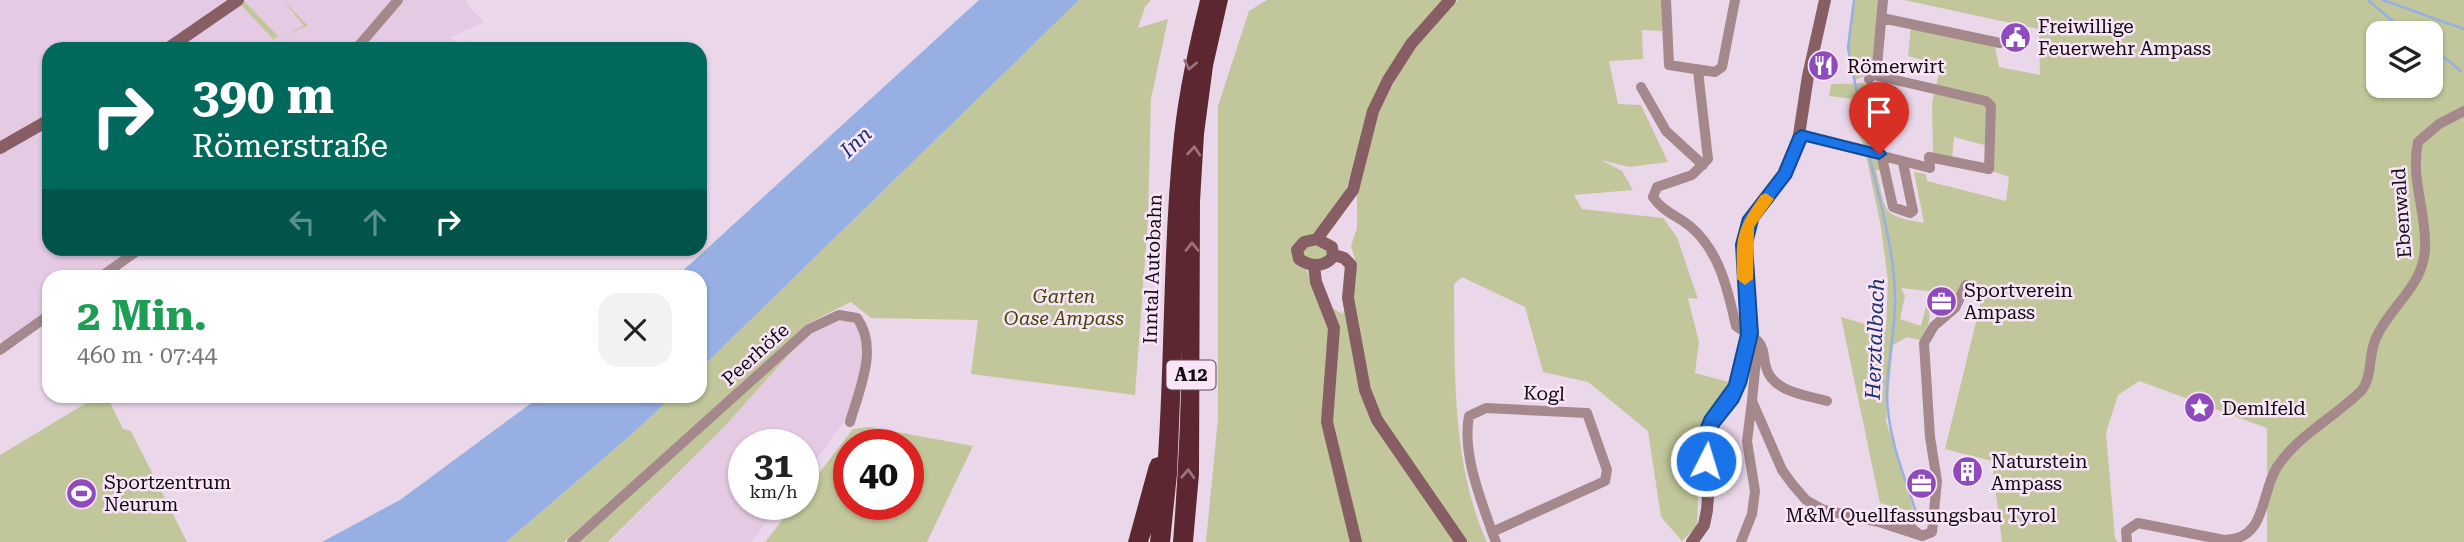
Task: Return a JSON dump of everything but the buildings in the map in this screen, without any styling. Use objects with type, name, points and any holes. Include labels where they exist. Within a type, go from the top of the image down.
[{"type":"highway","name":"Inntal Autobahn","points":[[1160,542],[1170,432],[1181,131],[1192,56],[1214,1]]},
{"type":"highway","name":"Inntal Autobahn","points":[[1183,542],[1190,436],[1193,165],[1214,1]]},
{"type":"highway","points":[[1138,542],[1158,473],[1161,447],[1170,432]]},
{"type":"main road","points":[[177,42],[238,0]]},
{"type":"main road","points":[[1317,239],[1353,190],[1373,111],[1388,80],[1411,44],[1450,0]]},
{"type":"main road","points":[[1692,542],[1704,525],[1707,510],[1709,482],[1704,441],[1712,422],[1732,397],[1738,384],[1752,336],[1744,260],[1747,226],[1786,173],[1801,135],[1808,76],[1825,0]]},
{"type":"main road","points":[[0,148],[42,124]]},
{"type":"main road","points":[[1317,239],[1330,244],[1334,255],[1328,263],[1314,266],[1299,259],[1297,250],[1304,242],[1317,239]]},
{"type":"main road","points":[[1334,255],[1344,258],[1351,265],[1348,298],[1365,390],[1377,420],[1461,542]]},
{"type":"main road","points":[[1314,266],[1316,282],[1334,328],[1327,422],[1356,542]]},
{"type":"street","points":[[362,42],[398,0]]},
{"type":"street","points":[[1666,0],[1668,65],[1715,72],[1722,67],[1735,0]]},
{"type":"street","points":[[1801,135],[1882,158],[1930,168],[1929,157],[1989,169],[1991,106],[1986,101],[1871,77],[1883,0]]},
{"type":"street","points":[[1882,18],[2000,43]]},
{"type":"street","points":[[1698,71],[1708,156],[1703,165],[1688,177],[1657,187],[1653,197],[1661,208],[1692,228],[1707,245],[1731,297],[1735,324],[1762,344],[1767,373],[1772,380],[1784,387],[1827,401]]},
{"type":"street","points":[[1641,87],[1652,117],[1661,129],[1703,165]]},
{"type":"street","name":"Ebenwald","points":[[2127,542],[2126,531],[2138,523],[2207,541],[2238,539],[2256,527],[2262,518],[2273,473],[2294,445],[2347,404],[2367,382],[2376,337],[2406,298],[2423,265],[2423,242],[2413,181],[2418,142],[2439,124],[2464,111]]},
{"type":"street","points":[[1882,158],[1893,207],[1910,214],[1913,211],[1903,163]]},
{"type":"street","points":[[110,270],[130,256]]},
{"type":"street","points":[[1752,401],[1782,470],[1806,500],[1833,514],[1879,522],[1892,514],[1899,515],[1922,539],[1932,532],[1937,481],[1930,437],[1924,343],[1934,326],[1955,308],[1966,285]]},
{"type":"street","name":"Peerhöfe","points":[[572,542],[809,329],[839,315],[857,318],[867,333],[867,355],[850,422]]},
{"type":"street","points":[[0,350],[42,320]]},
{"type":"street","points":[[1741,542],[1752,514],[1755,491],[1747,441],[1757,349],[1752,336]]},
{"type":"street","name":"Kogl","points":[[1486,408],[1587,413],[1606,470],[1605,481],[1494,537],[1470,446],[1466,424],[1469,415],[1486,408]]},
{"type":"shaded area","points":[[0,0],[468,0],[465,2],[484,22],[451,37],[455,42],[42,42],[42,256],[125,256],[105,270],[42,270],[42,316],[4,343],[0,340]]},
{"type":"shaded area","points":[[846,320],[857,324],[862,334],[861,370],[849,415],[839,429],[833,429],[833,437],[819,455],[819,429],[728,429],[728,520],[768,520],[751,542],[610,542],[724,427],[803,339],[819,326]]},
{"type":"green space","points":[[243,0],[279,37],[273,39],[240,4]]},
{"type":"green space","points":[[283,0],[308,26],[282,36],[304,26]]},
{"type":"green space","name":"Garten Oase Ampass","points":[[1079,0],[1151,0],[1145,7],[1138,28],[1168,19],[1151,99],[1148,219],[1135,395],[971,374],[978,320],[871,318],[851,302],[807,324],[692,430],[564,542],[506,542],[665,403],[707,403],[707,362]]},
{"type":"green space","points":[[1267,0],[1450,0],[1408,52],[1373,111],[1340,203],[1322,230],[1333,257],[1304,263],[1317,300],[1343,314],[1357,266],[1351,246],[1357,228],[1357,196],[1378,114],[1406,59],[1458,0],[1664,0],[1662,31],[1642,30],[1643,59],[1609,61],[1618,104],[1641,105],[1668,162],[1629,167],[1601,160],[1622,171],[1633,190],[1574,195],[1582,209],[1663,218],[1677,237],[1698,299],[1688,298],[1699,342],[1695,373],[1729,382],[1700,429],[1697,526],[1682,541],[1661,517],[1648,431],[1588,382],[1543,372],[1525,307],[1462,277],[1454,284],[1457,416],[1467,480],[1475,512],[1487,542],[1206,542],[1218,418],[1218,106],[1249,11]]},
{"type":"green space","points":[[1854,0],[1880,0],[1871,73],[1855,80],[1848,48]]},
{"type":"green space","points":[[1904,0],[2464,0],[2464,542],[2267,542],[2267,428],[2139,381],[2118,395],[2106,433],[2115,538],[2118,542],[2002,542],[1992,461],[1945,449],[1982,297],[1901,288],[1905,296],[1900,319],[1921,326],[1927,302],[1929,313],[1926,331],[1920,340],[1907,337],[1893,345],[1886,421],[1914,512],[1880,503],[1841,317],[1886,330],[1888,281],[1881,227],[1864,145],[1851,120],[1852,99],[1829,96],[1831,84],[1877,83],[1879,129],[1872,130],[1871,152],[1879,157],[1881,170],[1876,170],[1884,203],[1892,214],[1924,223],[1914,172],[1926,174],[1927,181],[2006,201],[2009,177],[1992,171],[1992,147],[1954,137],[1952,159],[1933,155],[1932,103],[1941,65],[1908,56],[1911,26],[1995,47],[1999,67],[2040,75],[2039,29]]},
{"type":"green space","points":[[803,339],[724,427],[608,542],[577,542]]},
{"type":"green space","name":"Sportzentrum Neurum","points":[[86,403],[110,403],[123,429],[131,431],[187,542],[0,542],[0,455]]},
{"type":"green space","points":[[924,437],[973,446],[927,542],[765,542],[782,520],[819,520],[819,473],[833,455],[833,520],[924,520]]},
{"type":"water","name":"Inn","points":[[979,0],[1079,0],[707,362],[707,270],[684,270],[699,256],[707,256],[707,249]]},
{"type":"water","points":[[532,403],[665,403],[506,542],[322,542],[400,500]]},
{"type":"waterway","name":"Herztalbach","points":[[1854,0],[1848,48],[1868,148]]},
{"type":"waterway","points":[[2368,0],[2393,21]]},
{"type":"waterway","points":[[2383,0],[2464,29]]},
{"type":"waterway","points":[[2443,57],[2461,71]]},
{"type":"waterway","name":"Herztalbach","points":[[1869,155],[1886,225],[1894,279],[1895,309],[1888,369],[1888,408],[1897,453],[1916,512]]},
{"type":"slow traffic","points":[[1745,279],[1744,244],[1747,226],[1766,199]]},
{"type":"place","name":"Freiwillige Feuerwehr Ampass","points":[[2015,37]]},
{"type":"place","name":"Römerwirt","points":[[1824,66]]},
{"type":"place","name":"Sportverein Ampass","points":[[1941,301]]},
{"type":"place","name":"Demlfeld","points":[[2199,408]]},
{"type":"place","name":"Naturstein Ampass","points":[[1968,472]]},
{"type":"place","name":"M&M Quellfassungsbau Tyrol","points":[[1921,484]]},
{"type":"place","name":"Sportzentrum Neurum","points":[[81,493]]},
{"type":"route","points":[[1706,461],[1704,441],[1712,422],[1732,397],[1738,384],[1749,334],[1744,244],[1751,218],[1786,173],[1801,135],[1879,154]]}]
